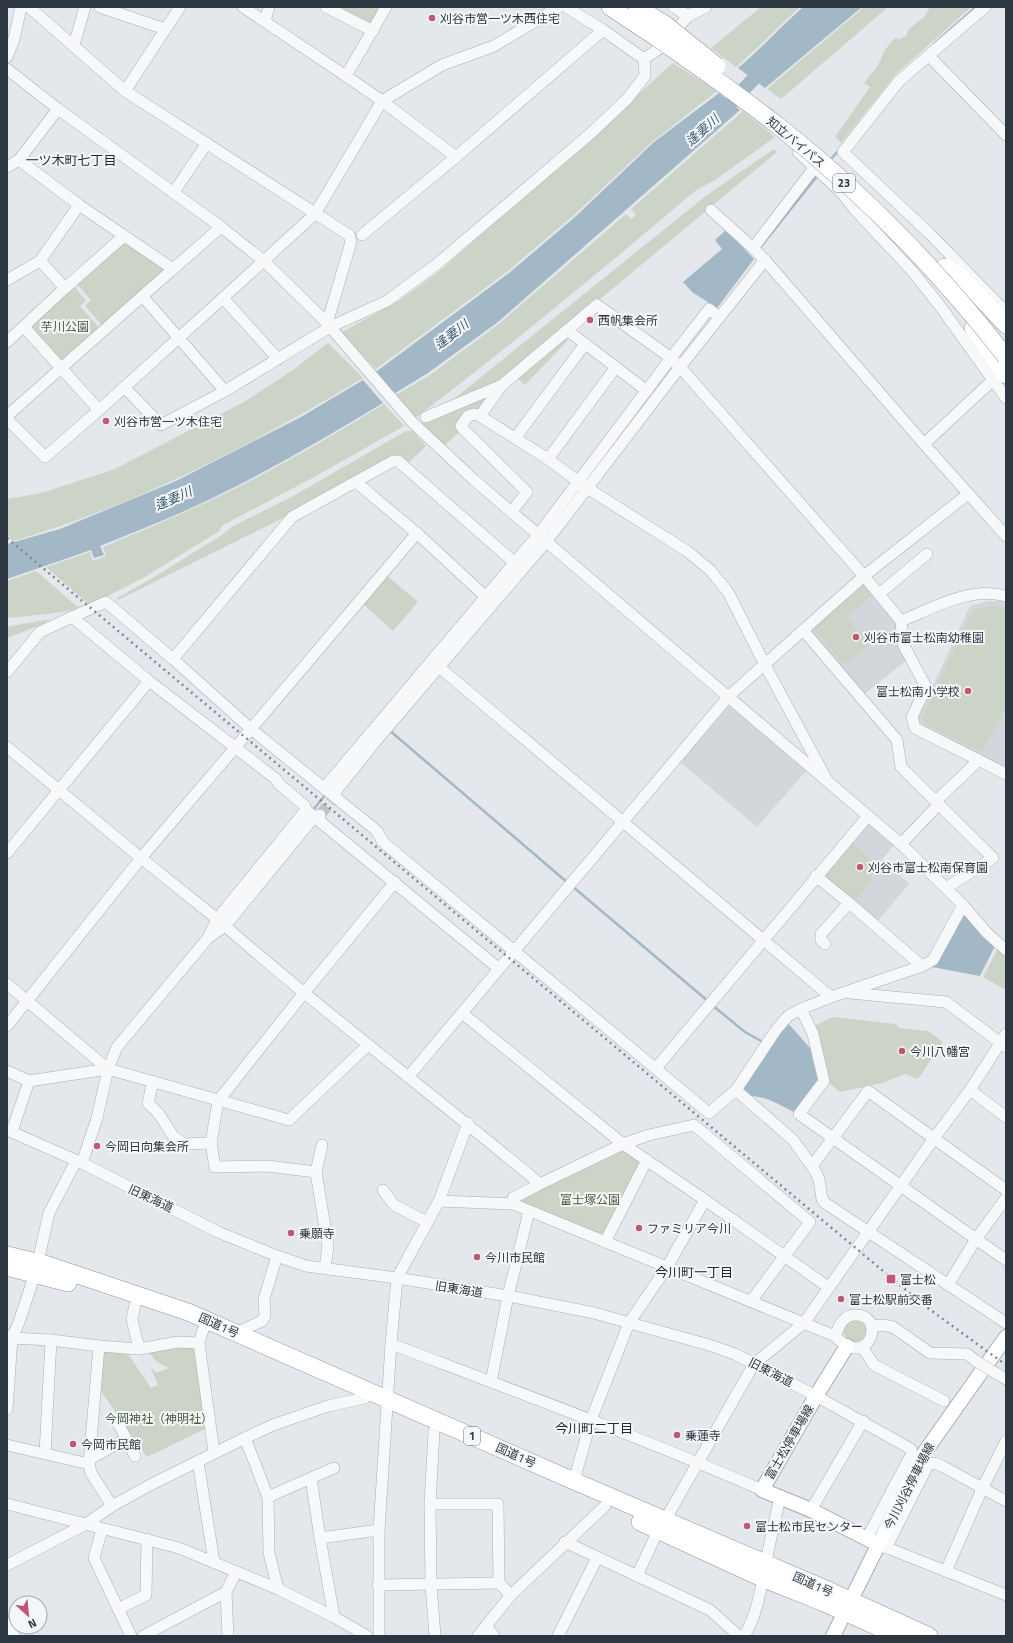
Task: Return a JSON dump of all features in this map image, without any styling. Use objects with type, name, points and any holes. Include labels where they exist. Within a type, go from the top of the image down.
[{"type":"highway","name":"知立バイパス","points":[[610,7],[703,56],[803,132],[858,180],[907,229],[970,296],[1006,340]]},
{"type":"highway","name":"知立バイパス","points":[[638,7],[665,35],[727,87],[778,126],[864,201],[940,279],[1006,357]]},
{"type":"highway","name":"23","points":[[646,7],[665,35]]},
{"type":"highway","points":[[864,201],[888,235],[941,291],[976,332],[1000,378]]},
{"type":"highway","points":[[944,267],[959,275],[1006,325]]},
{"type":"highway","name":"国道1号","points":[[7,1255],[45,1264],[188,1312],[387,1403],[574,1481],[764,1571],[822,1602],[847,1607],[929,1636]]},
{"type":"highway","name":"国道1号","points":[[7,1267],[81,1287],[135,1304],[201,1337],[365,1398],[387,1403],[434,1431],[605,1506],[764,1571]]},
{"type":"highway","name":"国道1号","points":[[847,1607],[898,1636]]},
{"type":"main road","name":"今川刈谷停車場線","points":[[847,1607],[877,1544],[924,1453],[1006,1337]]},
{"type":"main road","name":"富士松停車場線","points":[[847,1346],[816,1396],[762,1490],[811,1510],[877,1544]]},
{"type":"main road","points":[[833,1636],[847,1607]]},
{"type":"street","points":[[7,57],[14,39],[21,7]]},
{"type":"street","points":[[29,7],[125,90],[349,235],[351,242],[327,324]]},
{"type":"street","points":[[74,45],[85,7]]},
{"type":"street","points":[[100,7],[165,29]]},
{"type":"street","points":[[125,90],[180,7]]},
{"type":"street","points":[[243,7],[266,21],[382,101],[456,157]]},
{"type":"street","points":[[266,21],[269,7]]},
{"type":"street","points":[[326,7],[373,31]]},
{"type":"street","points":[[346,76],[386,7]]},
{"type":"street","points":[[7,419],[45,457],[100,410],[315,214],[382,101],[442,65],[494,46],[559,7]]},
{"type":"street","points":[[566,7],[603,30],[644,59]]},
{"type":"street","points":[[674,7],[688,16]]},
{"type":"street","points":[[124,387],[161,425],[225,391],[278,359],[327,324],[388,300],[436,264],[590,134],[628,99],[645,76],[644,59],[665,35],[688,16],[706,7]]},
{"type":"street","points":[[985,7],[899,81],[843,152],[930,234],[1006,312]]},
{"type":"street","points":[[362,235],[456,157],[603,30]]},
{"type":"street","points":[[928,56],[1006,135]]},
{"type":"street","points":[[7,69],[58,109],[174,192],[264,261],[327,324],[414,423],[474,480],[901,844],[963,905],[987,934],[1006,950]]},
{"type":"street","points":[[718,87],[766,123],[842,193],[857,212],[913,272],[1000,378],[1006,398]]},
{"type":"street","points":[[7,167],[19,160],[58,109]]},
{"type":"street","points":[[174,192],[207,143]]},
{"type":"street","points":[[19,160],[79,205],[173,269]]},
{"type":"street","points":[[753,248],[811,172]]},
{"type":"street","points":[[7,280],[40,261],[79,205]]},
{"type":"street","points":[[712,210],[765,260],[924,444],[1006,536]]},
{"type":"street","points":[[7,416],[144,297],[173,269],[221,227]]},
{"type":"street","points":[[7,342],[124,236]]},
{"type":"street","points":[[335,797],[335,792],[439,667],[583,485],[680,367],[765,260]]},
{"type":"street","points":[[40,261],[65,288]]},
{"type":"street","points":[[144,297],[180,336],[225,391]]},
{"type":"street","points":[[223,298],[278,359]]},
{"type":"street","points":[[480,416],[502,385],[597,305],[671,358],[680,367],[864,576],[900,621],[903,644],[926,687],[912,717],[915,728],[1006,774]]},
{"type":"street","points":[[583,485],[647,391],[709,309],[719,317]]},
{"type":"street","points":[[24,327],[100,410]]},
{"type":"street","points":[[567,330],[647,391]]},
{"type":"street","points":[[516,437],[585,344]]},
{"type":"street","points":[[548,459],[616,367]]},
{"type":"street","points":[[924,444],[1000,378]]},
{"type":"street","points":[[426,417],[502,385]]},
{"type":"street","points":[[512,511],[527,492],[460,426],[468,416],[474,414],[480,416],[516,437],[583,485],[687,551],[710,570],[728,592],[765,665],[828,782]]},
{"type":"street","points":[[173,659],[292,517],[393,461],[398,461],[515,563]]},
{"type":"street","points":[[356,482],[417,533],[486,597]]},
{"type":"street","points":[[408,1077],[498,968],[728,697],[864,576],[968,494]]},
{"type":"street","points":[[7,1026],[141,858],[237,748],[417,533]]},
{"type":"street","points":[[324,788],[515,563],[542,538]]},
{"type":"street","points":[[879,594],[927,554]]},
{"type":"street","points":[[900,621],[963,596],[993,592],[1006,596]]},
{"type":"street","points":[[7,672],[40,632],[106,602],[252,729],[377,831],[383,842],[709,1112],[736,1090],[776,1030],[788,1016],[801,1009],[832,997],[922,966],[933,960],[963,905]]},
{"type":"street","points":[[72,617],[149,681],[276,779],[279,784],[313,814],[498,968]]},
{"type":"street","points":[[803,630],[897,740],[901,767],[993,858],[946,888]]},
{"type":"street","points":[[439,667],[832,997]]},
{"type":"street","points":[[7,853],[149,681]]},
{"type":"street","points":[[7,747],[221,922],[368,1045],[468,1123],[540,1184]]},
{"type":"street","points":[[901,844],[937,802],[978,760]]},
{"type":"street","points":[[40,1253],[49,1214],[79,1162],[97,1118],[108,1069],[117,1047],[313,814]]},
{"type":"street","points":[[656,1068],[868,816]]},
{"type":"street","points":[[816,876],[922,966]]},
{"type":"street","points":[[316,1172],[267,1166],[215,1167],[211,1143],[218,1101],[304,992],[395,882]]},
{"type":"street","points":[[825,944],[821,940],[821,934],[849,903]]},
{"type":"street","points":[[7,984],[108,1069]]},
{"type":"street","points":[[668,1515],[754,1364],[804,1323],[828,1287],[869,1232],[1004,1042],[946,1002],[845,992]]},
{"type":"street","points":[[801,1009],[813,1034],[824,1081],[799,1114],[1006,1260]]},
{"type":"street","points":[[462,1013],[623,1144],[706,1200],[828,1287]]},
{"type":"street","points":[[7,1071],[29,1082],[108,1069],[289,1120],[368,1045]]},
{"type":"street","points":[[153,1081],[148,1103],[159,1114],[173,1136],[184,1144],[211,1143]]},
{"type":"street","points":[[10,1131],[29,1082]]},
{"type":"street","points":[[736,1090],[793,1140],[812,1166],[819,1179],[822,1198],[825,1203],[1006,1322]]},
{"type":"street","points":[[812,1166],[868,1090],[1006,1190]]},
{"type":"street","points":[[970,1090],[1006,1117]]},
{"type":"street","points":[[379,1636],[379,1530],[391,1344],[397,1278],[439,1201],[468,1123]]},
{"type":"street","points":[[513,1204],[513,1198],[623,1144],[649,1135],[694,1125],[810,1222],[751,1301]]},
{"type":"street","name":"旧東海道","points":[[10,1131],[79,1162],[218,1232],[306,1266],[348,1273],[397,1278],[508,1296],[594,1313],[709,1345],[735,1354],[863,1421],[911,1449],[912,1453],[877,1544]]},
{"type":"street","points":[[322,1145],[316,1172],[328,1246],[325,1268]]},
{"type":"street","points":[[605,1242],[647,1160]]},
{"type":"street","points":[[383,1190],[394,1206],[428,1222]]},
{"type":"street","points":[[948,1285],[976,1239],[1006,1198]]},
{"type":"street","points":[[574,1481],[591,1420],[629,1323],[666,1267],[706,1200]]},
{"type":"street","points":[[439,1201],[513,1204],[835,1336],[847,1346],[853,1348],[862,1347],[871,1338],[872,1326],[866,1318],[856,1314],[851,1315],[843,1320],[835,1336]]},
{"type":"street","points":[[491,1382],[508,1296],[529,1210]]},
{"type":"street","points":[[236,1333],[262,1321],[265,1316],[264,1299],[277,1256]]},
{"type":"street","points":[[7,1409],[10,1337],[19,1322],[32,1283]]},
{"type":"street","points":[[135,1304],[132,1318],[139,1349]]},
{"type":"street","points":[[872,1326],[883,1325],[893,1327],[930,1353],[967,1354],[1006,1379]]},
{"type":"street","points":[[10,1337],[139,1349],[201,1337],[214,1453]]},
{"type":"street","points":[[45,1453],[51,1340]]},
{"type":"street","points":[[391,1344],[591,1420],[697,1462],[762,1490]]},
{"type":"street","points":[[99,1346],[90,1461],[91,1473],[112,1506]]},
{"type":"street","points":[[862,1347],[874,1365],[944,1401]]},
{"type":"street","points":[[7,1565],[86,1524],[112,1506],[245,1438],[273,1425],[321,1409],[365,1398]]},
{"type":"street","points":[[811,1510],[863,1421]]},
{"type":"street","points":[[119,1425],[135,1456]]},
{"type":"street","points":[[434,1431],[430,1504],[431,1585],[435,1636]]},
{"type":"street","points":[[245,1438],[268,1497],[269,1553],[278,1589]]},
{"type":"street","points":[[7,1445],[90,1461],[126,1439]]},
{"type":"street","points":[[946,1571],[982,1489],[1006,1440]]},
{"type":"street","points":[[198,1461],[214,1562]]},
{"type":"street","points":[[1006,1501],[934,1462],[928,1465],[877,1544],[1006,1595]]},
{"type":"street","points":[[268,1497],[334,1468]]},
{"type":"street","points":[[311,1478],[334,1617]]},
{"type":"street","points":[[744,1636],[750,1626],[780,1498]]},
{"type":"street","points":[[7,1504],[179,1548],[278,1589],[334,1617],[367,1636]]},
{"type":"street","points":[[430,1504],[498,1504],[499,1583],[511,1595]]},
{"type":"street","points":[[478,1636],[511,1595],[565,1542],[605,1506]]},
{"type":"street","points":[[102,1529],[94,1558],[131,1636]]},
{"type":"street","points":[[320,1538],[379,1530]]},
{"type":"street","points":[[637,1576],[655,1537]]},
{"type":"street","points":[[118,1609],[146,1595],[147,1539]]},
{"type":"street","points":[[565,1542],[710,1610],[739,1636]]},
{"type":"street","points":[[558,1636],[597,1558]]},
{"type":"street","points":[[228,1636],[226,1592],[236,1572]]},
{"type":"street","points":[[378,1585],[499,1583]]},
{"type":"street","points":[[143,1636],[226,1592]]},
{"type":"street","points":[[7,1622],[14,1636]]},
{"type":"street","points":[[486,1626],[494,1636]]},
{"type":"shaded area","name":"刈谷市富士松南幼稚園","points":[[866,581],[896,620],[908,659],[863,695],[807,630]]},
{"type":"shaded area","name":"富士松南小学校","points":[[988,601],[1006,601],[1006,768],[919,725],[918,718],[970,606]]},
{"type":"shaded area","points":[[729,705],[806,771],[757,827],[680,762]]},
{"type":"shaded area","name":"刈谷市富士松南保育園","points":[[868,823],[894,845],[882,859],[909,884],[877,922],[821,875]]},
{"type":"green space","points":[[331,7],[383,7],[373,27]]},
{"type":"green space","points":[[761,7],[800,7],[736,67],[711,48]]},
{"type":"green space","points":[[864,7],[888,7],[781,99],[767,89]]},
{"type":"green space","points":[[930,7],[971,7],[896,74],[841,143],[835,137],[870,87],[864,83],[877,67],[885,50],[895,38],[900,39],[906,36],[908,30],[925,16]]},
{"type":"green space","points":[[673,63],[717,91],[652,142],[575,214],[508,271],[376,369],[340,333],[400,300],[441,270]]},
{"type":"green space","points":[[743,111],[775,137],[715,180],[695,191],[556,307],[414,419],[394,396],[430,375],[500,323],[626,214],[631,219],[636,215],[631,209]]},
{"type":"green space","points":[[774,149],[777,152],[499,383],[445,406],[707,195]]},
{"type":"green space","points":[[125,241],[166,270],[103,326],[85,306],[91,300],[76,283]]},
{"type":"green space","name":"芋川公園","points":[[74,286],[86,301],[80,306],[99,328],[58,364],[26,329]]},
{"type":"green space","points":[[564,337],[568,340],[525,385],[516,377]]},
{"type":"green space","points":[[328,343],[363,378],[237,449],[149,491],[105,510],[13,541],[7,535],[7,499],[42,493],[115,469],[244,402],[293,370]]},
{"type":"green space","points":[[489,394],[480,410],[457,425],[458,433],[443,447],[418,425]]},
{"type":"green space","points":[[384,404],[404,426],[316,476],[223,525],[218,532],[143,578],[90,605],[46,567],[90,552],[93,561],[106,556],[103,547],[196,507],[250,481],[318,444]]},
{"type":"green space","points":[[406,431],[412,431],[426,446],[406,465],[399,458],[291,514],[118,600],[117,598],[151,579],[222,535],[233,526],[295,495]]},
{"type":"green space","points":[[36,571],[80,609],[7,618],[7,581]]},
{"type":"green space","points":[[384,573],[418,602],[393,631],[360,601]]},
{"type":"green space","points":[[865,585],[872,595],[847,618],[870,645],[845,665],[813,628]]},
{"type":"green space","name":"富士松南小学校","points":[[990,606],[1006,608],[1006,708],[982,752],[924,724],[922,718],[973,610]]},
{"type":"green space","points":[[50,619],[43,624],[7,638],[7,627]]},
{"type":"green space","points":[[853,844],[879,867],[870,877],[873,880],[855,900],[825,876]]},
{"type":"green space","points":[[998,948],[1006,955],[1006,990],[983,977]]},
{"type":"green space","points":[[833,1017],[896,1024],[899,1028],[928,1031],[943,1042],[918,1079],[905,1074],[882,1083],[840,1092],[827,1081],[812,1027]]},
{"type":"green space","name":"富士塚公園","points":[[625,1150],[642,1162],[603,1237],[519,1203],[519,1200]]},
{"type":"green space","points":[[852,1320],[860,1321],[865,1324],[866,1327],[864,1339],[859,1342],[849,1340],[845,1336],[844,1332],[846,1326]]},
{"type":"green space","name":"今岡神社（神明社）","points":[[196,1346],[209,1427],[147,1457],[98,1387],[101,1348],[126,1351],[151,1388],[158,1385],[150,1366],[156,1373],[169,1368],[157,1362],[147,1350]]},
{"type":"water","points":[[803,7],[862,7],[765,88],[738,68]]},
{"type":"water","points":[[719,93],[740,110],[498,322],[428,373],[392,395],[373,374],[509,273],[575,217],[654,142]]},
{"type":"water","points":[[726,230],[754,259],[717,308],[692,292],[683,282],[722,249],[715,240]]},
{"type":"water","points":[[363,380],[383,403],[332,434],[253,478],[199,505],[100,546],[104,555],[94,558],[91,550],[7,579],[7,544],[60,529],[176,481],[301,417]]},
{"type":"water","points":[[965,913],[995,946],[980,976],[932,967]]},
{"type":"water","points":[[787,1022],[810,1048],[818,1081],[794,1112],[759,1097],[746,1096],[742,1091]]},
{"type":"waterway","points":[[934,44],[976,7]]},
{"type":"waterway","name":"逢妻川","points":[[717,117],[767,65]]},
{"type":"waterway","points":[[830,160],[840,149]]},
{"type":"waterway","points":[[759,249],[818,175]]},
{"type":"waterway","points":[[389,730],[568,883]]},
{"type":"waterway","points":[[312,811],[327,793]]},
{"type":"waterway","points":[[572,886],[709,1002]]},
{"type":"waterway","points":[[712,1005],[745,1032],[763,1042],[761,1044]]},
{"type":"tunnel","points":[[320,815],[335,797]]},
{"type":"railway","points":[[7,538],[925,1306],[1006,1365]]},
{"type":"place","name":"刈谷市営一ツ木西住宅","points":[[432,18]]},
{"type":"place","name":"西帆集会所","points":[[590,320]]},
{"type":"place","name":"刈谷市営一ツ木住宅","points":[[106,421]]},
{"type":"place","name":"刈谷市富士松南幼稚園","points":[[856,637]]},
{"type":"place","name":"富士松南小学校","points":[[968,691]]},
{"type":"place","name":"刈谷市富士松南保育園","points":[[860,867]]},
{"type":"place","name":"今川八幡宮","points":[[902,1051]]},
{"type":"place","name":"今岡日向集会所","points":[[97,1146]]},
{"type":"place","name":"ファミリア今川","points":[[639,1228]]},
{"type":"place","name":"乗願寺","points":[[291,1233]]},
{"type":"place","name":"今川市民館","points":[[477,1257]]},
{"type":"place","name":"富士松","points":[[891,1279]]},
{"type":"place","name":"富士松駅前交番","points":[[841,1299]]},
{"type":"place","name":"乗蓮寺","points":[[677,1435]]},
{"type":"place","name":"今岡市民館","points":[[73,1444]]},
{"type":"place","name":"富士松市民センター","points":[[747,1526]]},
{"type":"district","name":"一ツ木町七丁目","points":[[71,160]]},
{"type":"district","name":"今川町一丁目","points":[[694,1272]]},
{"type":"district","name":"今川町二丁目","points":[[594,1428]]}]
